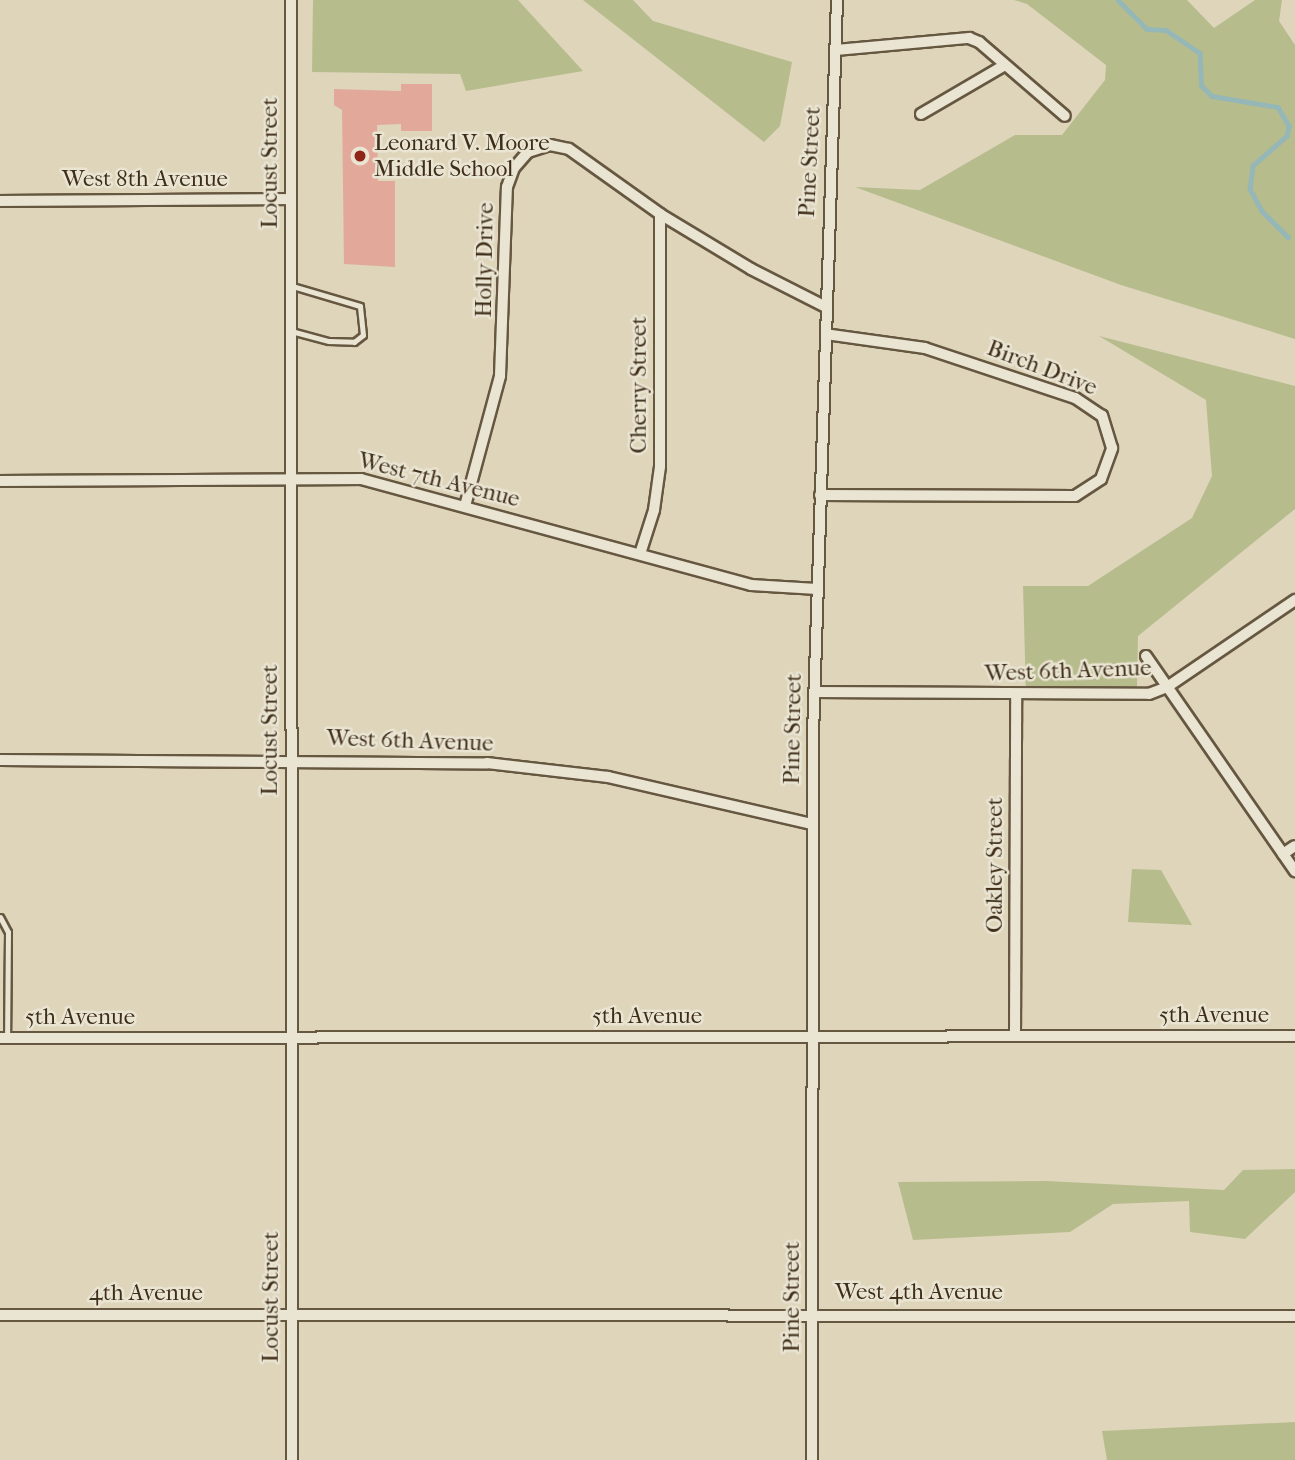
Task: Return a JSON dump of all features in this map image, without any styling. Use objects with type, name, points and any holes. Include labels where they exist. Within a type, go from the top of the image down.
[{"type":"street","name":"Locust Street","points":[[291,0],[292,1460]]},
{"type":"street","name":"Pine Street","points":[[812,1460],[814,692],[837,0]]},
{"type":"street","points":[[836,50],[969,38],[1065,116]]},
{"type":"street","points":[[921,114],[1005,65]]},
{"type":"street","name":"Holly Drive","points":[[465,506],[500,376],[506,198],[520,159],[540,146],[569,149],[660,214],[751,270],[826,307]]},
{"type":"street","name":"West 8th Avenue","points":[[0,201],[291,199]]},
{"type":"street","name":"Cherry Street","points":[[639,554],[654,510],[660,467],[660,214]]},
{"type":"street","name":"Birch Drive","points":[[820,495],[1074,496],[1101,479],[1112,448],[1102,416],[1075,398],[925,348],[826,334]]},
{"type":"street","name":"West 7th Avenue","points":[[0,481],[362,479],[751,585],[817,589]]},
{"type":"street","name":"West 6th Avenue","points":[[814,692],[1149,694],[1167,687],[1295,600]]},
{"type":"street","points":[[1146,656],[1295,871]]},
{"type":"street","name":"Oakley Street","points":[[1015,1036],[1016,694]]},
{"type":"street","name":"West 6th Avenue","points":[[0,760],[292,759],[487,763],[608,777],[812,824]]},
{"type":"street","points":[[1283,854],[1295,846]]},
{"type":"street","name":"5th Avenue","points":[[4,1038],[1295,1036]]},
{"type":"street","name":"West 4th Avenue","points":[[292,1314],[812,1312],[1295,1316]]},
{"type":"street","name":"4th Avenue","points":[[0,1315],[292,1314]]},
{"type":"lane","points":[[291,331],[329,341],[354,342],[363,335],[360,306],[292,286]]},
{"type":"lane","points":[[0,917],[6,922],[8,947],[4,1038]]},
{"type":"lane","points":[[0,947],[8,947]]},
{"type":"green space","points":[[313,0],[518,0],[583,71],[466,91],[460,74],[312,72]]},
{"type":"green space","points":[[583,0],[633,0],[653,21],[792,62],[780,126],[764,142]]},
{"type":"green space","points":[[1014,0],[1187,0],[1214,28],[1255,0],[1282,0],[1279,21],[1295,45],[1295,339],[1121,285],[855,187],[920,190],[1015,135],[1062,135],[1105,80],[1106,65],[1027,4]]},
{"type":"green space","points":[[1099,336],[1295,386],[1295,509],[1138,636],[1137,687],[1026,693],[1023,586],[1088,586],[1192,518],[1212,476],[1206,400]]},
{"type":"green space","points":[[1132,869],[1161,870],[1192,925],[1128,922]]},
{"type":"green space","points":[[1295,1169],[1295,1192],[1245,1239],[1190,1232],[1189,1201],[1113,1204],[1070,1232],[913,1240],[898,1182],[1046,1181],[1224,1190],[1243,1170]]},
{"type":"green space","points":[[1295,1422],[1295,1460],[1107,1460],[1102,1431]]},
{"type":"building","name":"Leonard V. Moore Middle School","points":[[401,84],[432,84],[432,131],[401,131],[401,124],[377,125],[378,181],[395,181],[395,267],[344,264],[342,110],[334,105],[334,89],[401,91]]},
{"type":"waterway","points":[[1118,0],[1147,29],[1166,30],[1200,53],[1202,86],[1212,96],[1278,107],[1289,126],[1287,136],[1253,166],[1250,189],[1262,211],[1288,237]]},
{"type":"place","name":"Leonard V. Moore Middle School","points":[[360,156]]}]
